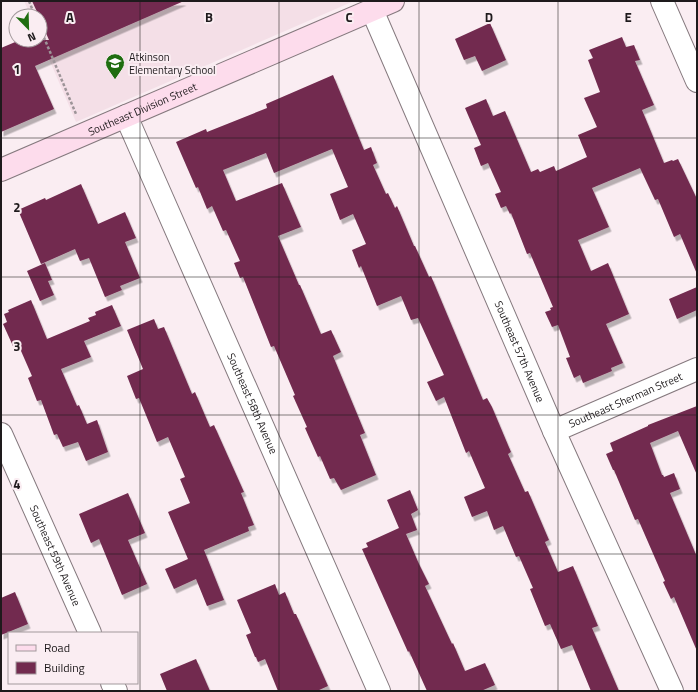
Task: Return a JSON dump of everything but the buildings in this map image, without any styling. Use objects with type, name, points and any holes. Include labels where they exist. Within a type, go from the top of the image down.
[{"type":"main road","name":"Southeast Division Street","points":[[1,170],[393,1]]},
{"type":"street","points":[[662,1],[697,81]]},
{"type":"street","name":"Southeast 57th Avenue","points":[[372,10],[554,431],[672,691]]},
{"type":"street","name":"Southeast 58th Avenue","points":[[126,116],[379,691]]},
{"type":"street","name":"Southeast Sherman Street","points":[[554,431],[697,369]]},
{"type":"street","name":"Southeast 59th Avenue","points":[[1,434],[90,632]]},
{"type":"path","points":[[48,47],[76,114]]},
{"type":"shaded area","name":"Atkinson Elementary School","points":[[24,1],[354,1],[76,122],[44,48],[48,48],[48,8],[27,8]]},
{"type":"place","name":"Atkinson Elementary School","points":[[115,80]]}]
